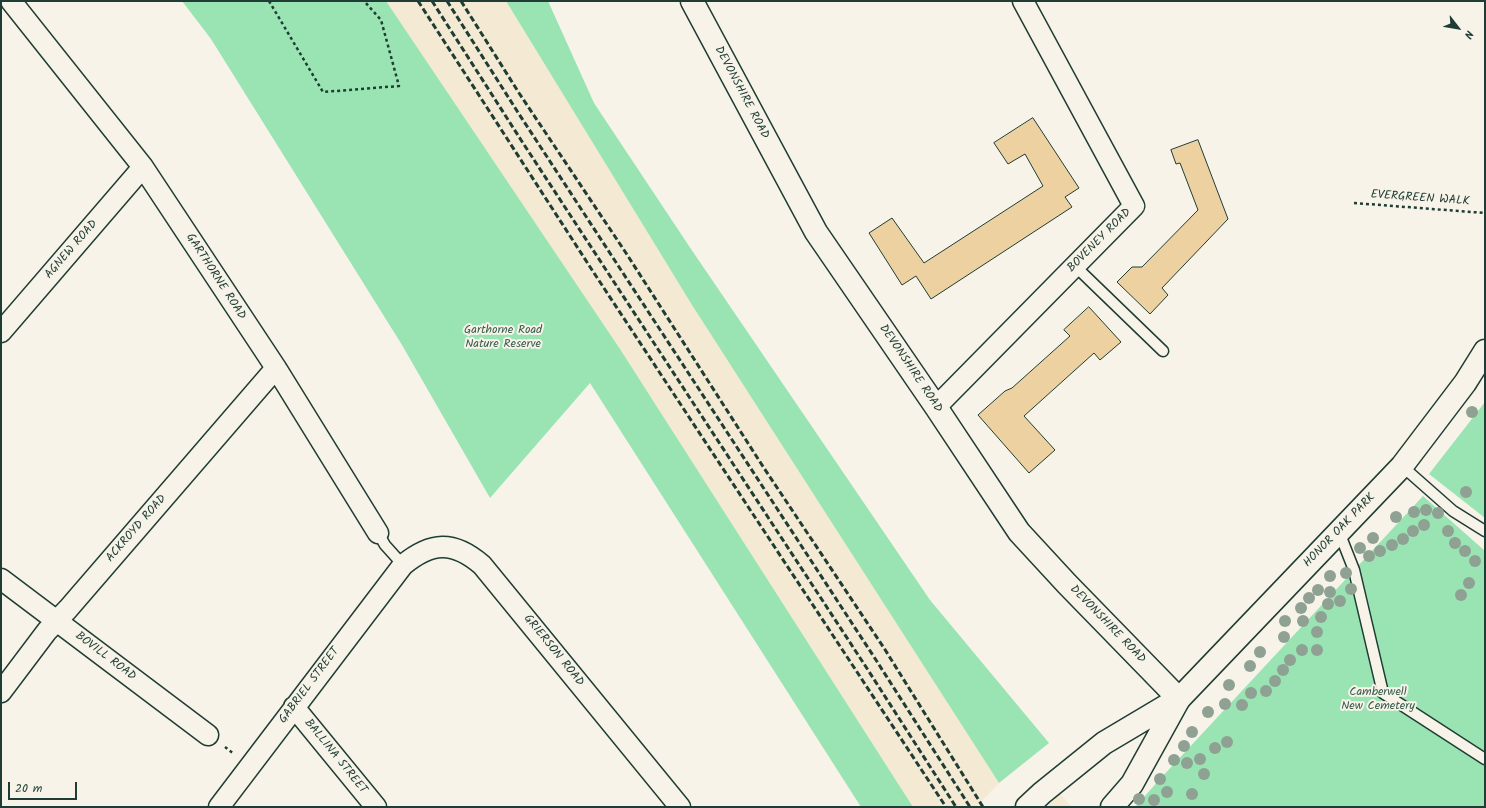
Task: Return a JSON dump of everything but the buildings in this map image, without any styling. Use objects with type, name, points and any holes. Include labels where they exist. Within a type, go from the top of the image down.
[{"type":"street","points":[[1,5],[5,1]]},
{"type":"street","name":"GARTHORNE ROAD","points":[[11,1],[143,167],[276,368],[378,533]]},
{"type":"street","name":"DEVONSHIRE ROAD","points":[[692,1],[816,232],[936,407],[1019,532],[1067,584],[1179,699]]},
{"type":"street","name":"BOVENEY ROAD","points":[[936,407],[1134,206],[1023,1]]},
{"type":"street","name":"AGNEW ROAD","points":[[1,332],[143,167]]},
{"type":"street","name":"HONOR OAK PARK","points":[[1112,807],[1132,784],[1179,699],[1402,466],[1465,383],[1485,351]]},
{"type":"street","name":"ACKROYD ROAD","points":[[1,692],[56,620],[68,609],[276,368]]},
{"type":"street","name":"GRIERSON ROAD","points":[[403,565],[417,554],[432,548],[444,547],[457,549],[471,556],[482,565],[680,807]]},
{"type":"street","name":"GABRIEL STREET","points":[[219,807],[249,765],[403,565]]},
{"type":"street","name":"BOVILL ROAD","points":[[1,579],[208,735]]},
{"type":"street","name":"HONOR OAK PARK","points":[[1035,800],[1104,743],[1179,699]]},
{"type":"street","name":"BALLINA STREET","points":[[294,707],[376,807]]},
{"type":"lane","points":[[1075,266],[1163,351]]},
{"type":"lane","points":[[1402,466],[1452,511],[1485,531]]},
{"type":"lane","points":[[1339,532],[1354,570],[1383,693],[1485,759]]},
{"type":"lane","name":"GARTHORNE ROAD","points":[[378,533],[385,545],[403,565]]},
{"type":"path","points":[[269,1],[324,92],[399,86],[381,20],[364,1]]},
{"type":"path","name":"EVERGREEN WALK","points":[[1354,203],[1485,213]]},
{"type":"path","points":[[208,735],[249,765]]},
{"type":"shaded area","points":[[386,1],[506,1],[692,305],[999,783],[976,807],[913,807],[620,349]]},
{"type":"shaded area","points":[[1060,794],[1072,807],[1047,807]]},
{"type":"green space","name":"Garthorne Road Nature Reserve","points":[[182,1],[386,1],[620,349],[913,807],[861,807],[590,383],[490,498],[402,345],[211,39]]},
{"type":"green space","points":[[506,1],[548,1],[594,103],[691,249],[930,600],[1049,743],[999,783],[692,305]]},
{"type":"green space","points":[[1485,402],[1485,518],[1429,474]]},
{"type":"green space","name":"Camberwell New Cemetery","points":[[1423,496],[1485,551],[1485,807],[1135,807],[1160,779]]},
{"type":"railway","points":[[418,1],[594,273],[946,807]]},
{"type":"railway","points":[[432,1],[956,807]]},
{"type":"railway","points":[[447,1],[970,807]]},
{"type":"railway","points":[[461,1],[519,93],[626,253],[762,465],[884,648],[983,807]]}]
